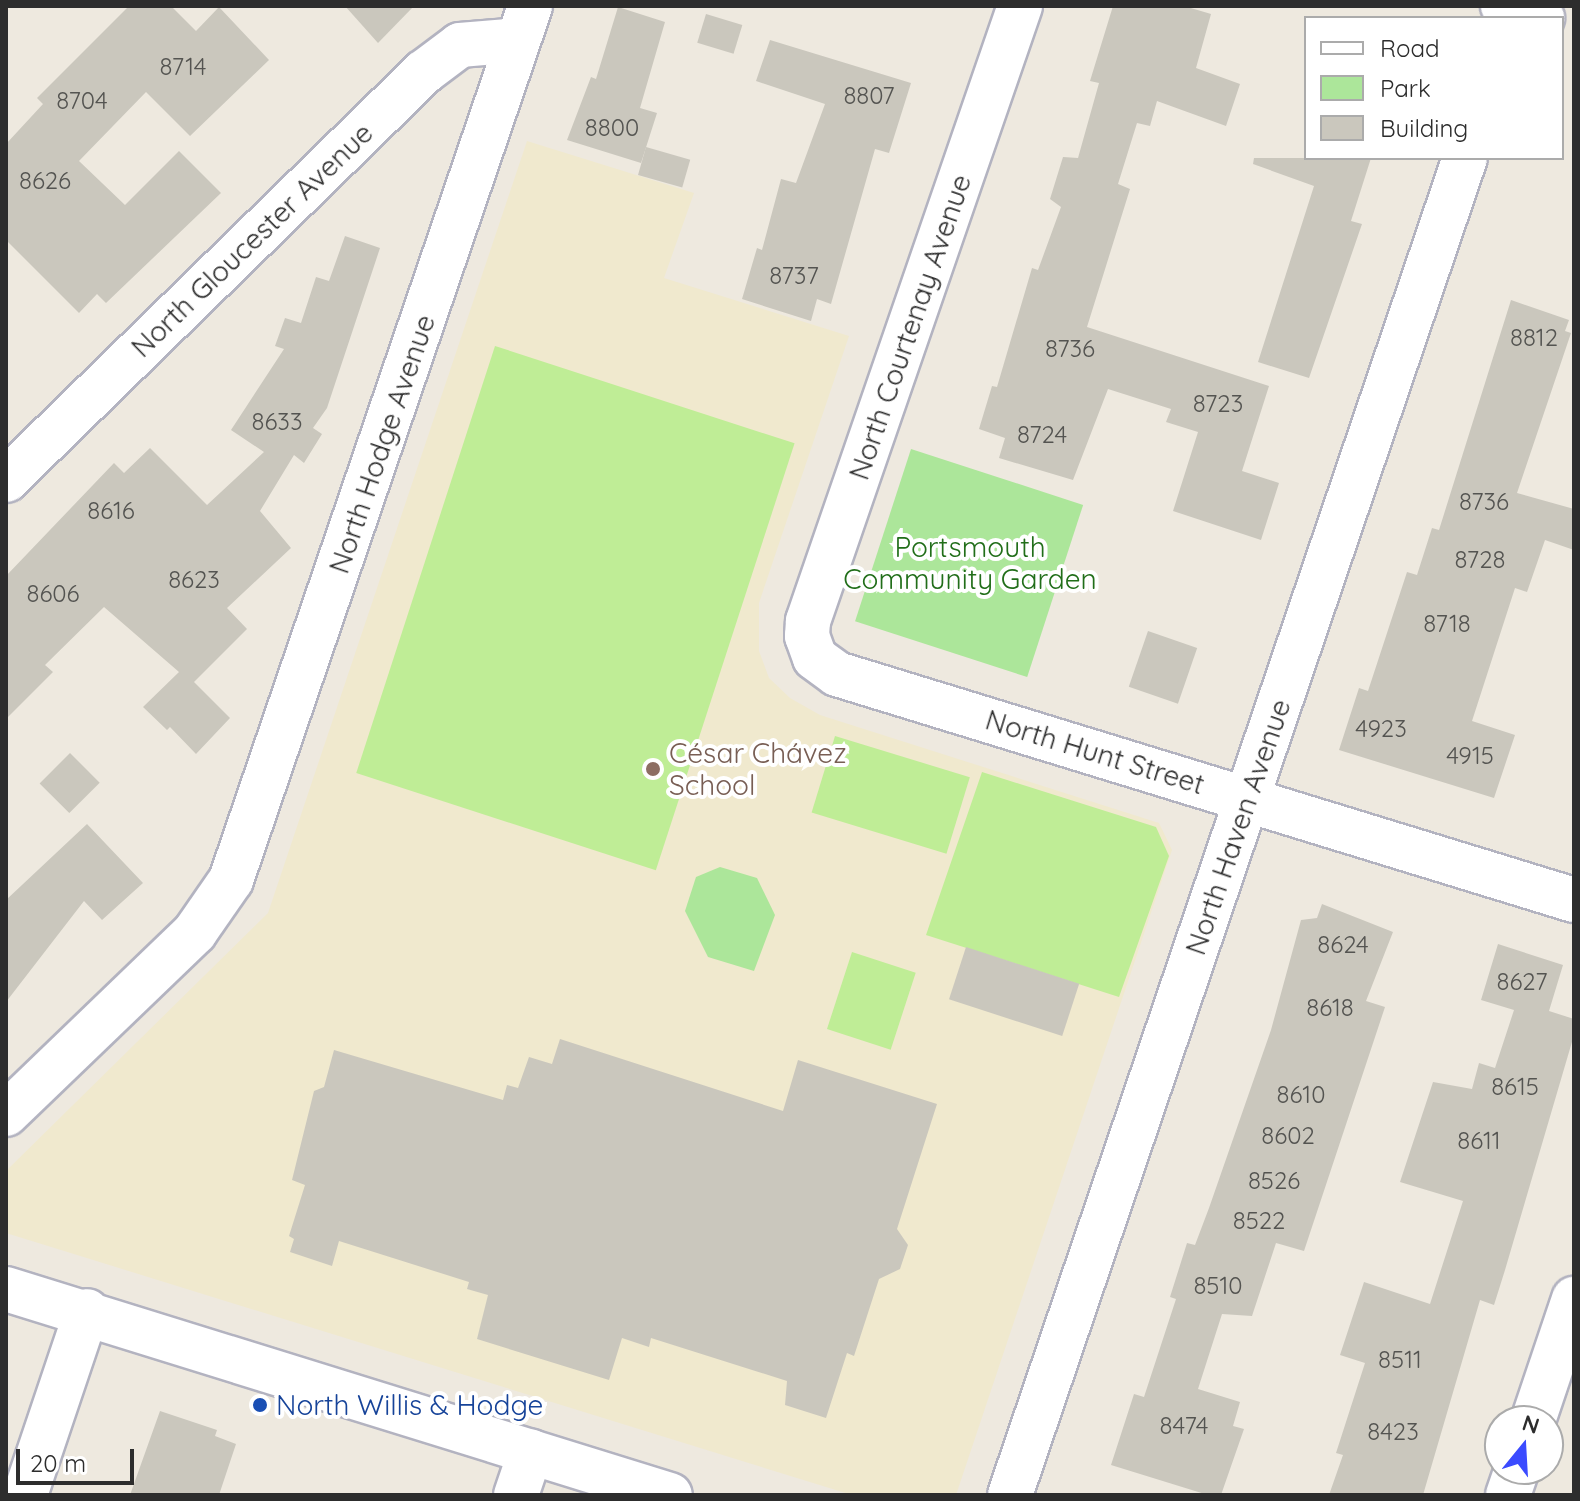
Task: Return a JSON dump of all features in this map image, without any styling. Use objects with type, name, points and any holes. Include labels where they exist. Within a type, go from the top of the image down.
[{"type":"street","name":"North Courtenay Avenue","points":[[810,648],[808,621],[1020,6]]},
{"type":"street","name":"North Gloucester Avenue","points":[[6,480],[424,72],[460,45],[524,23]]},
{"type":"street","name":"North Hodge Avenue","points":[[6,1114],[195,932],[231,880],[524,23]]},
{"type":"street","name":"North Haven Avenue","points":[[1010,1495],[1464,160]]},
{"type":"street","name":"North Hunt Street","points":[[810,648],[825,669],[837,674],[1574,900]]},
{"type":"street","points":[[6,1289],[87,1311],[670,1495]]},
{"type":"street","points":[[1538,1405],[1574,1299]]},
{"type":"street","points":[[25,1495],[87,1311]]},
{"type":"street","points":[[516,1495],[531,1451]]},
{"type":"shaded area","name":"César Chávez School","points":[[527,141],[694,193],[664,278],[849,336],[759,603],[759,651],[769,678],[790,698],[820,715],[1159,823],[1172,850],[956,1495],[852,1495],[6,1233],[6,1171],[268,913]]},
{"type":"green space","points":[[495,346],[795,443],[656,870],[356,773]]},
{"type":"green space","name":"Portsmouth Community Garden","points":[[911,449],[1083,505],[1027,677],[855,621]]},
{"type":"green space","points":[[835,736],[970,777],[946,854],[812,813]]},
{"type":"green space","points":[[982,772],[1156,827],[1169,856],[1119,997],[926,935]]},
{"type":"green space","points":[[720,867],[757,878],[775,915],[754,971],[708,957],[685,911],[696,877]]},
{"type":"green space","points":[[852,952],[916,973],[891,1050],[827,1029]]},
{"type":"building","points":[[129,6],[171,6],[196,31],[219,7],[269,60],[190,136],[146,92],[79,161],[125,205],[179,151],[221,193],[106,303],[97,294],[79,313],[6,240],[6,144],[43,104],[37,98]]},
{"type":"building","points":[[345,6],[414,6],[378,43]]},
{"type":"building","points":[[1113,6],[1184,6],[1211,14],[1196,68],[1240,84],[1226,126],[1157,101],[1150,126],[1137,123],[1118,184],[1130,189],[1087,327],[1269,386],[1242,471],[1279,483],[1261,540],[1173,511],[1198,432],[1166,422],[1171,409],[1108,389],[1073,480],[999,458],[1005,438],[979,429],[992,386],[997,387],[1032,268],[1038,270],[1061,207],[1050,199],[1063,157],[1078,158],[1099,83],[1090,81]]},
{"type":"building","points":[[618,7],[665,22],[640,108],[657,113],[641,163],[567,140],[591,77],[596,79]]},
{"type":"building","points":[[706,14],[742,25],[734,54],[697,43]]},
{"type":"building","points":[[770,40],[911,83],[889,153],[875,149],[831,304],[817,299],[811,321],[742,299],[757,248],[762,250],[781,179],[796,183],[825,104],[756,81]]},
{"type":"building","points":[[646,147],[690,160],[682,188],[638,175]]},
{"type":"building","points":[[1254,158],[1370,160],[1351,221],[1362,224],[1309,378],[1258,362],[1314,186],[1253,164]]},
{"type":"building","points":[[345,236],[380,248],[327,408],[313,428],[322,434],[304,463],[294,455],[260,511],[291,548],[227,608],[247,629],[194,682],[230,718],[196,754],[170,727],[167,730],[143,707],[179,672],[104,607],[45,665],[53,672],[6,719],[6,576],[114,463],[124,473],[150,448],[207,505],[264,452],[231,430],[284,349],[275,346],[285,318],[301,323],[316,277],[329,281]]},
{"type":"building","points":[[1511,300],[1569,320],[1565,331],[1571,333],[1517,493],[1574,509],[1574,550],[1545,540],[1527,592],[1515,588],[1472,721],[1515,735],[1494,798],[1339,750],[1359,688],[1368,691],[1407,572],[1417,575],[1432,528],[1439,530]]},
{"type":"building","points":[[1148,631],[1197,648],[1178,704],[1129,687]]},
{"type":"building","points":[[70,753],[100,783],[69,813],[40,783]]},
{"type":"building","points":[[87,824],[143,883],[102,920],[84,901],[6,1002],[6,900]]},
{"type":"building","points":[[1322,904],[1393,932],[1366,1001],[1385,1007],[1304,1251],[1276,1243],[1252,1316],[1222,1314],[1198,1389],[1240,1402],[1233,1426],[1244,1429],[1221,1495],[1208,1495],[1111,1465],[1134,1394],[1144,1397],[1176,1299],[1170,1297],[1187,1243],[1195,1245],[1209,1208],[1271,1030],[1301,920],[1317,918]]},
{"type":"building","points":[[1498,944],[1563,965],[1549,1011],[1574,1019],[1574,1035],[1505,1270],[1494,1305],[1480,1300],[1423,1495],[1329,1495],[1343,1455],[1336,1453],[1365,1363],[1340,1355],[1364,1282],[1430,1304],[1463,1201],[1400,1182],[1433,1082],[1472,1089],[1479,1063],[1495,1068],[1514,1010],[1481,1000]]},
{"type":"building","points":[[966,947],[1079,984],[1062,1036],[949,999]]},
{"type":"building","points":[[560,1039],[783,1111],[798,1060],[937,1104],[897,1229],[908,1245],[900,1269],[879,1279],[854,1356],[847,1353],[826,1418],[785,1405],[787,1381],[651,1338],[649,1347],[622,1338],[609,1380],[477,1339],[488,1295],[467,1289],[469,1282],[339,1241],[332,1266],[290,1252],[294,1239],[289,1236],[305,1185],[292,1180],[314,1091],[324,1087],[334,1050],[503,1100],[507,1085],[518,1088],[529,1057],[552,1064]]},
{"type":"building","points":[[160,1411],[217,1430],[215,1436],[236,1444],[219,1495],[130,1495]]},
{"type":"place","name":"César Chávez School","points":[[653,769]]},
{"type":"place","name":"North Willis & Hodge","points":[[260,1405]]}]
